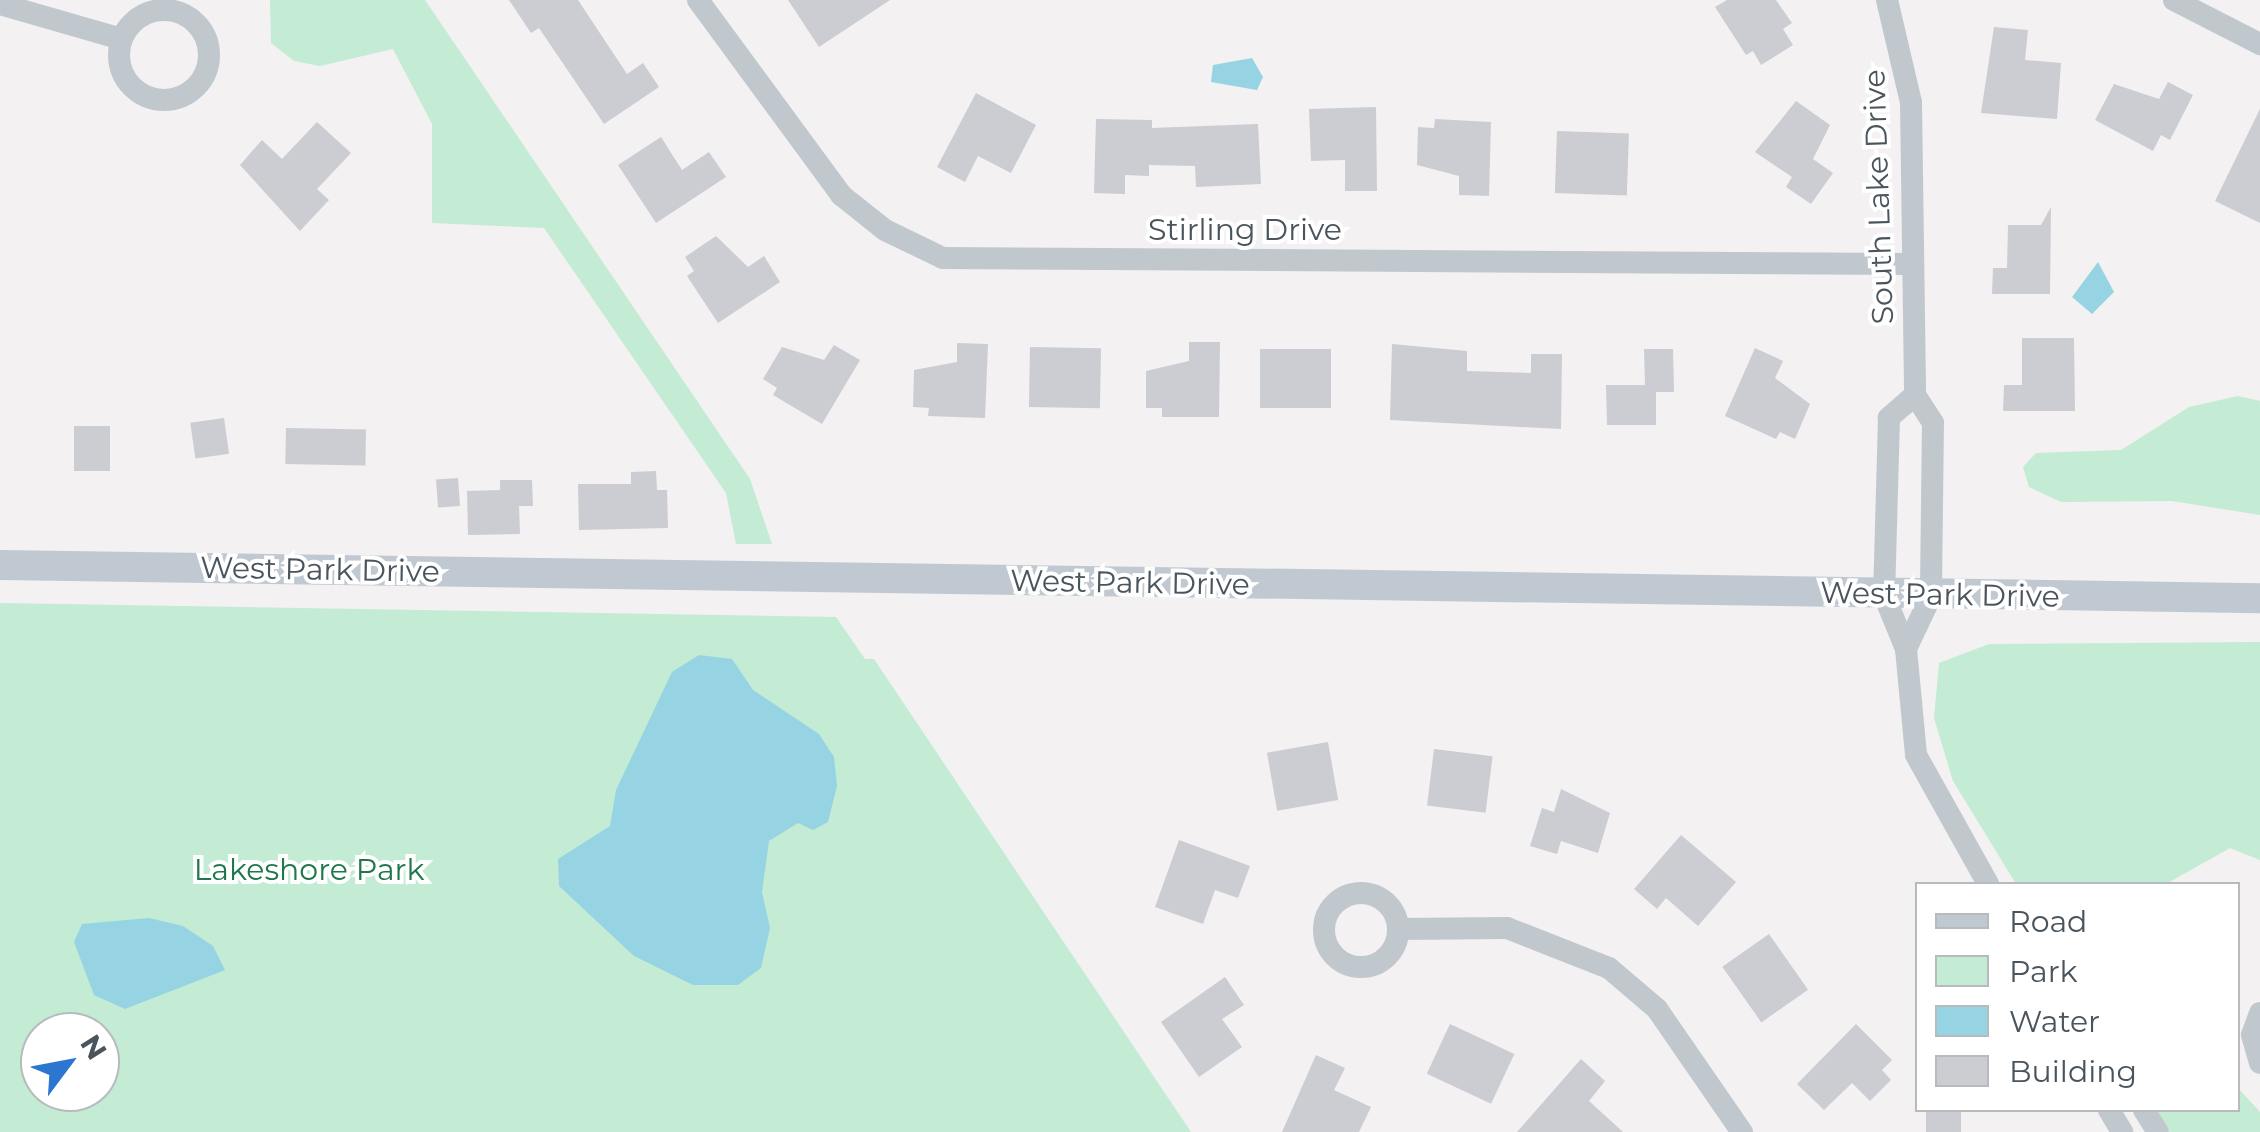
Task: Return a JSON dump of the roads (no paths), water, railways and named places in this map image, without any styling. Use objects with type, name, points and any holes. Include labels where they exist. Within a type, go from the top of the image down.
[{"type":"street","name":"Stirling Drive","points":[[698,0],[841,195],[885,230],[943,258],[1911,264]]},
{"type":"street","name":"South Lake Drive","points":[[1887,0],[1908,68],[1915,395],[1933,423],[1931,596],[1906,648]]},
{"type":"street","points":[[2174,0],[2260,44]]},
{"type":"street","points":[[0,4],[121,39]]},
{"type":"street","points":[[154,11],[183,14],[204,34],[204,78],[167,101],[138,93],[121,69],[121,39],[154,11]]},
{"type":"street","points":[[1915,395],[1889,418],[1884,594],[1906,648],[1916,755],[1987,882]]},
{"type":"street","name":"West Park Drive","points":[[0,565],[2260,598]]},
{"type":"street","points":[[1399,928],[1507,928],[1595,960],[1656,1008],[1742,1132]]},
{"type":"street","points":[[2260,1013],[2252,1035],[2260,1063]]},
{"type":"water","points":[[1252,58],[1263,77],[1257,90],[1211,82],[1213,65]]},
{"type":"water","points":[[2098,262],[2114,292],[2092,314],[2072,297]]},
{"type":"water","points":[[699,655],[732,659],[753,690],[819,734],[834,757],[837,786],[828,822],[813,830],[798,823],[769,841],[762,892],[770,928],[761,968],[738,985],[693,985],[634,956],[559,886],[558,859],[610,826],[616,790],[672,672]]},
{"type":"water","points":[[149,918],[183,926],[213,946],[225,970],[125,1009],[94,995],[74,942],[82,924]]},
{"type":"park label","name":"Lakeshore Park","points":[[309,870]]}]
